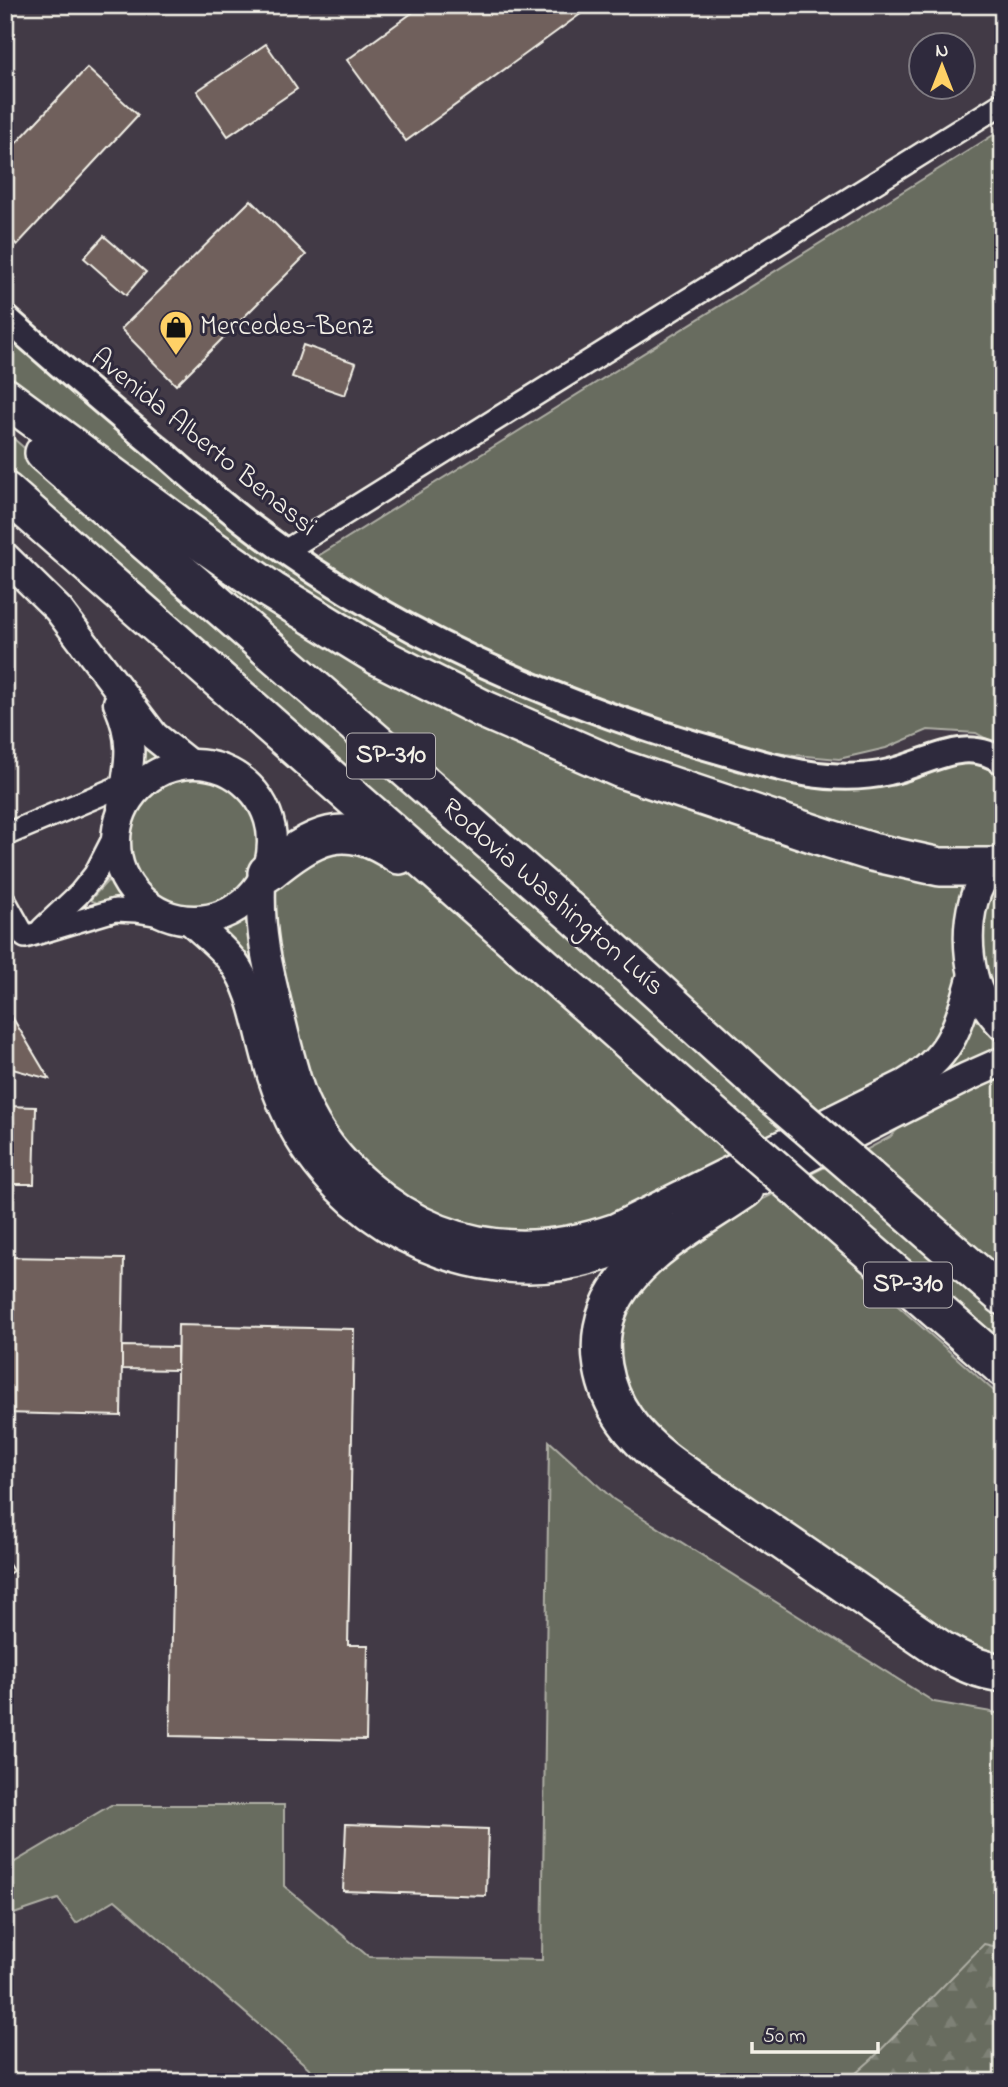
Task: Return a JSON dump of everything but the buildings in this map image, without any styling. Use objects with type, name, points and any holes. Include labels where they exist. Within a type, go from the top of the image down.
[{"type":"highway","points":[[5,397],[272,591],[378,656],[483,709],[621,769],[872,852],[940,867],[999,862]]},
{"type":"highway","name":"Rodovia Washington Luís","points":[[5,419],[574,915],[774,1096],[1003,1296]]},
{"type":"highway","name":"Rodovia Washington Luís","points":[[5,491],[998,1364]]},
{"type":"highway","points":[[264,878],[299,847],[320,837],[358,835],[376,840],[397,854],[518,944]]},
{"type":"highway","points":[[745,1189],[645,1259],[629,1275],[619,1291],[603,1325],[601,1344],[602,1367],[615,1406],[639,1438],[658,1454],[798,1552],[963,1663],[1003,1673]]},
{"type":"main road","points":[[5,557],[58,609],[153,736],[190,764]]},
{"type":"main road","points":[[96,660],[125,721],[136,781],[118,823],[117,860],[126,884],[143,903],[178,919],[232,960],[244,979],[279,1096],[305,1149],[344,1195],[406,1238],[447,1255],[475,1262],[522,1268],[565,1266],[589,1260],[635,1244],[1003,1061]]},
{"type":"main road","points":[[136,781],[167,768],[190,764],[223,770],[251,788],[264,807],[272,828],[272,851],[264,878],[261,933],[293,1068],[305,1102],[322,1134],[343,1162],[393,1205],[426,1224],[473,1240],[524,1245],[555,1244],[587,1238],[615,1228],[905,1084],[920,1075],[947,1048],[959,1021],[973,975]]},
{"type":"main road","points":[[999,862],[981,883],[973,903],[969,925],[973,975],[990,1012],[1003,1026]]},
{"type":"main road","points":[[178,919],[212,919],[231,912],[248,900],[264,878]]},
{"type":"street","points":[[285,551],[1003,103]]},
{"type":"street","name":"Avenida Alberto Benassi","points":[[5,317],[209,492],[285,551],[355,597],[436,641],[513,678],[615,718],[793,771],[842,778],[887,773],[956,750],[970,749],[985,752],[1003,762]]},
{"type":"street","points":[[5,835],[136,781]]},
{"type":"street","points":[[38,933],[79,894],[95,874],[118,823]]},
{"type":"street","points":[[5,901],[25,937],[115,910],[178,919]]},
{"type":"green space","points":[[1003,129],[1003,748],[976,733],[928,730],[886,748],[839,759],[773,753],[647,721],[472,656],[310,561]]},
{"type":"green space","points":[[5,333],[218,518],[282,564],[407,639],[467,670],[529,697],[824,787],[882,786],[901,783],[952,765],[975,764],[1003,779],[1003,843],[999,848],[985,853],[928,853],[702,786],[389,654],[5,390]]},
{"type":"green space","points":[[5,431],[269,664],[785,1131],[769,1140],[5,479]]},
{"type":"green space","points":[[151,526],[443,697],[971,875],[957,908],[955,925],[958,989],[937,1043],[895,1079],[819,1111]]},
{"type":"green space","points":[[143,734],[167,758],[138,773]]},
{"type":"green space","points":[[195,777],[220,782],[241,796],[255,817],[260,842],[255,867],[241,888],[220,902],[195,907],[170,902],[149,888],[135,867],[130,842],[135,817],[149,796],[170,782]]},
{"type":"green space","points":[[324,845],[396,862],[733,1157],[629,1213],[547,1235],[477,1229],[407,1201],[361,1164],[324,1113],[311,1087],[268,931],[274,888]]},
{"type":"green space","points":[[113,875],[130,902],[97,903],[90,900]]},
{"type":"green space","points":[[1003,879],[1003,1006],[987,976],[980,941],[985,906],[992,891]]},
{"type":"green space","points":[[253,909],[264,987],[218,932]]},
{"type":"green space","points":[[974,1007],[1003,1038],[1003,1053],[913,1088]]},
{"type":"green space","points":[[1003,1072],[1003,1276],[864,1151],[890,1137],[909,1117]]},
{"type":"green space","points":[[827,1166],[1003,1307],[1003,1355],[827,1199],[829,1192],[809,1175]]},
{"type":"green space","points":[[775,1193],[798,1209],[889,1298],[1003,1399],[1003,1663],[985,1661],[635,1425],[610,1333],[671,1247]]},
{"type":"green space","points":[[549,1441],[613,1499],[934,1702],[1003,1714],[1003,2082],[325,2082],[115,1900],[76,1923],[58,1899],[5,1917],[5,1865],[13,1863],[111,1805],[284,1805],[284,1886],[369,1957],[542,1960]]},
{"type":"green space","points":[[984,1944],[1003,1948],[1003,2076],[998,2082],[846,2082],[872,2059]]},
{"type":"place","name":"Mercedes-Benz","points":[[176,357]]}]
